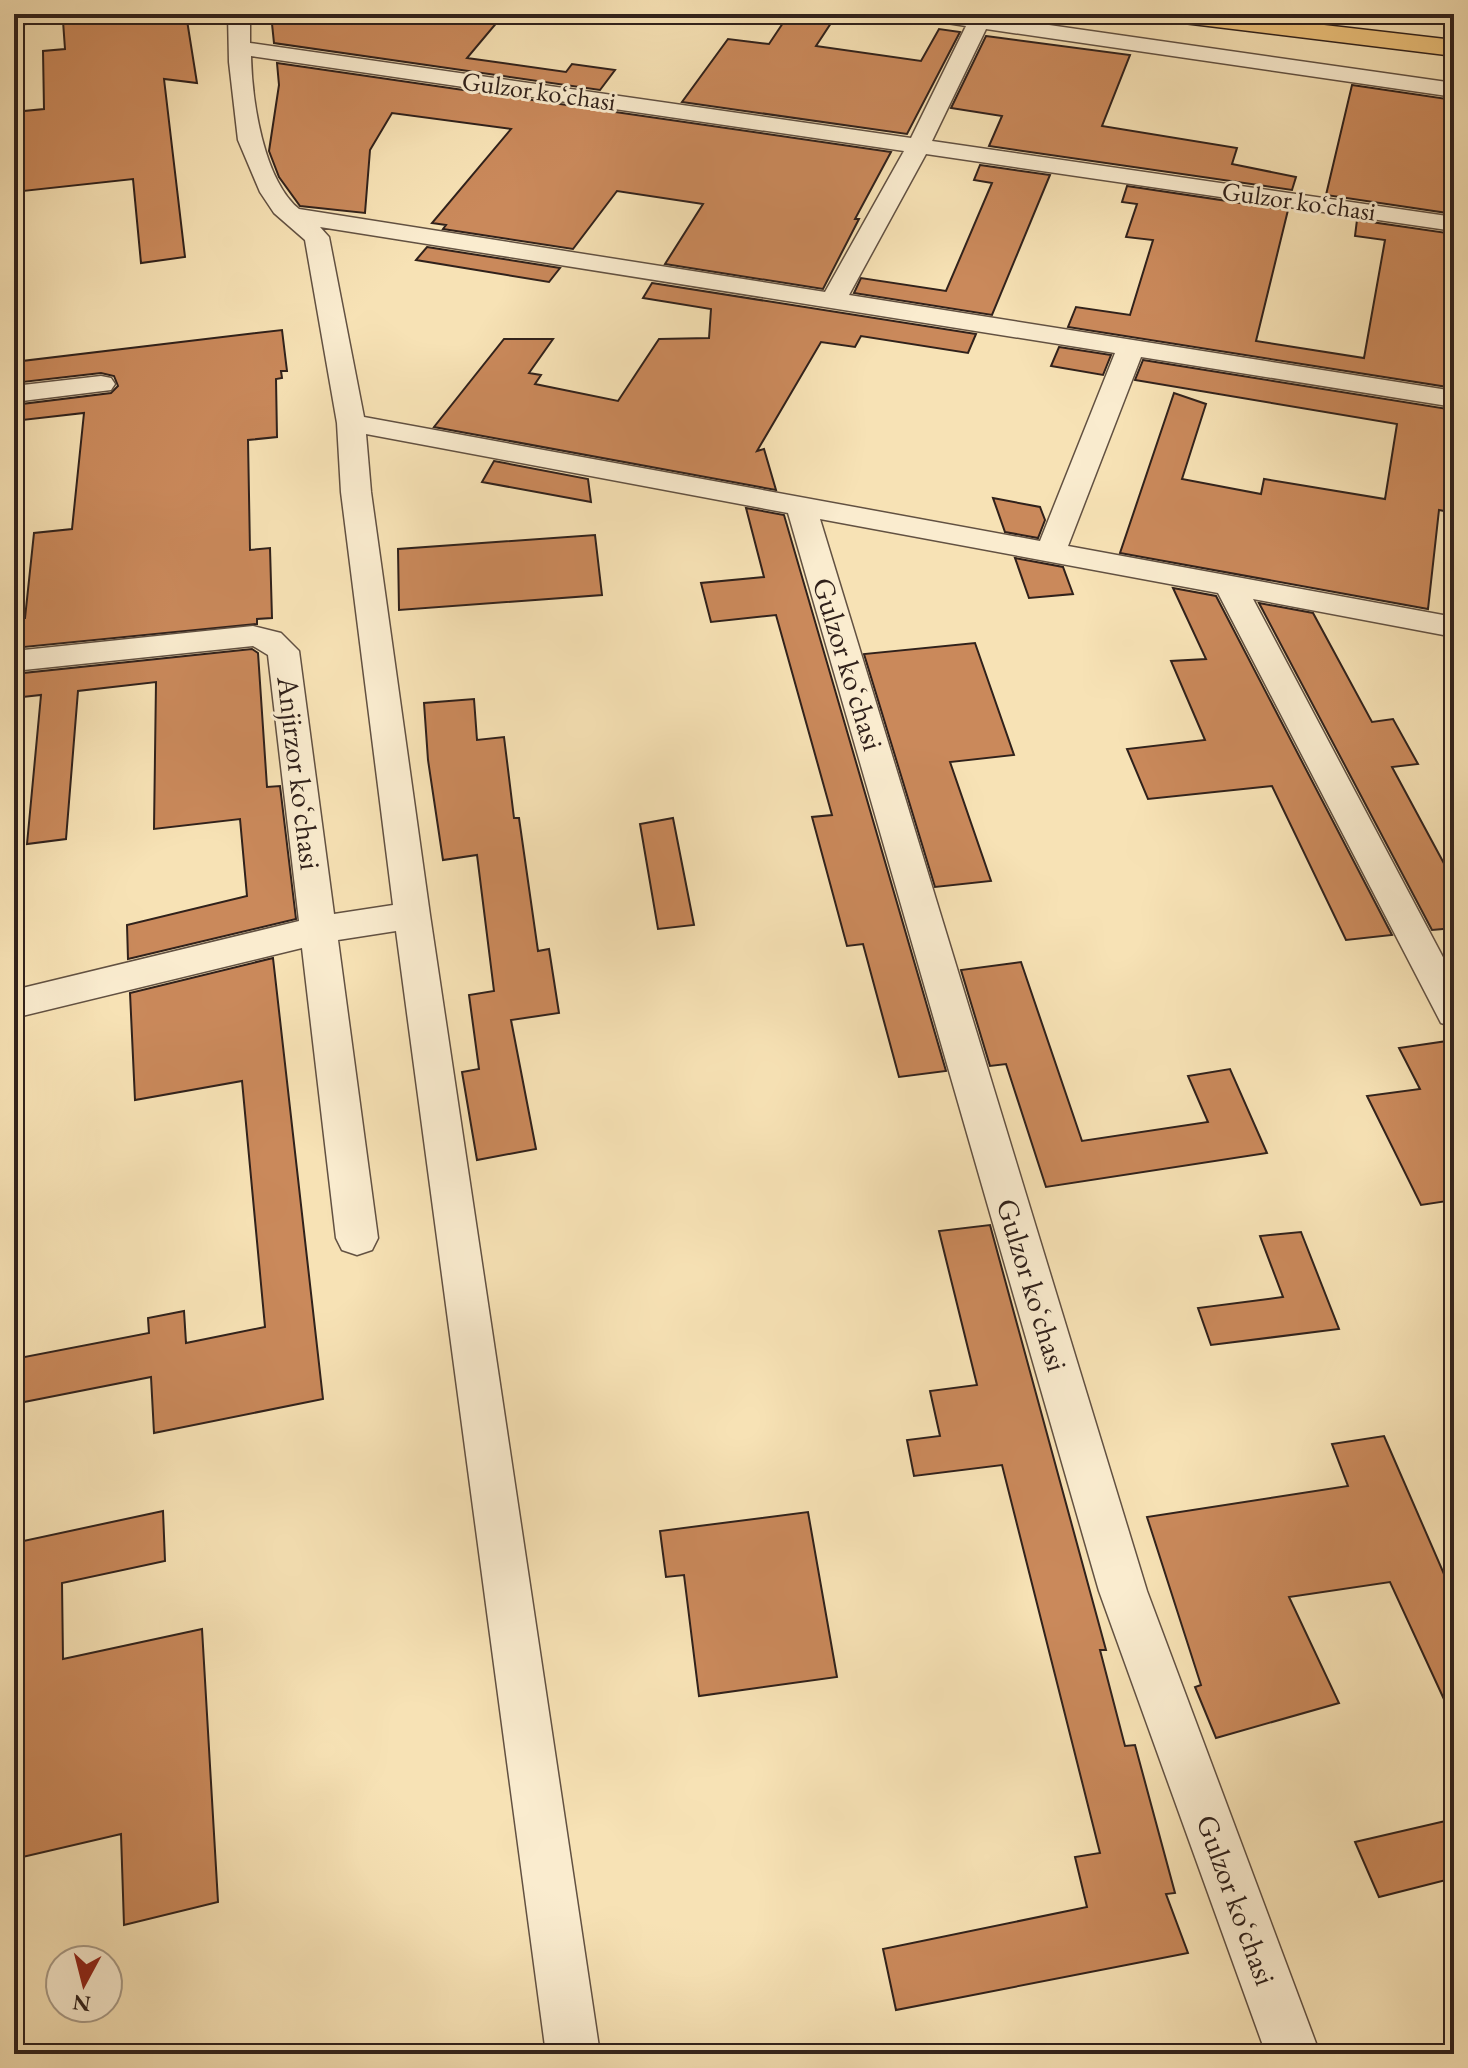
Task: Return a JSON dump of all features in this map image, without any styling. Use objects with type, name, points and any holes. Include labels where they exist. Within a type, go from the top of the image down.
[{"type":"main road","points":[[1167,14],[1454,48]]},
{"type":"street","points":[[14,19],[58,14]]},
{"type":"street","points":[[239,14],[250,140],[272,192],[317,237],[351,423],[356,492],[412,915],[573,2054]]},
{"type":"street","points":[[928,14],[1454,90]]},
{"type":"street","points":[[833,300],[919,145],[978,23]]},
{"type":"street","name":"Gulzor koʻchasi","points":[[241,48],[1454,224]]},
{"type":"street","points":[[292,215],[1454,399]]},
{"type":"street","points":[[1051,551],[1131,348]]},
{"type":"street","points":[[14,394],[101,384]]},
{"type":"street","points":[[351,423],[1454,627]]},
{"type":"street","name":"Gulzor koʻchasi","points":[[801,506],[1123,1591],[1293,2054]]},
{"type":"street","points":[[1229,584],[1454,1013]]},
{"type":"street","name":"Anjirzor koʻchasi","points":[[14,661],[253,636],[270,640],[283,651],[357,1238]]},
{"type":"street","points":[[14,1004],[319,930],[412,915]]},
{"type":"building","points":[[75,14],[186,14],[197,83],[164,79],[185,257],[141,263],[133,179],[14,192],[14,112],[44,109],[43,51],[65,49],[63,21],[75,19]]},
{"type":"building","points":[[271,14],[504,14],[467,58],[566,72],[572,64],[615,70],[600,90],[274,43]]},
{"type":"building","points":[[789,14],[837,14],[816,46],[921,61],[939,29],[960,32],[907,134],[682,102],[728,39],[769,44]]},
{"type":"building","points":[[986,36],[1130,55],[1102,126],[1237,148],[1232,164],[1296,177],[1292,190],[989,146],[1002,116],[951,108]]},
{"type":"building","points":[[277,63],[891,152],[855,219],[859,219],[823,289],[665,264],[703,204],[617,191],[573,249],[443,229],[446,225],[432,223],[511,129],[392,113],[370,150],[365,213],[300,206],[279,177],[269,151],[279,85]]},
{"type":"building","points":[[1352,85],[1454,100],[1454,214],[1326,195]]},
{"type":"building","points":[[980,165],[1050,175],[992,315],[854,293],[861,278],[946,291],[992,183],[974,180]]},
{"type":"building","points":[[1127,186],[1288,210],[1256,341],[1364,358],[1385,240],[1355,236],[1357,220],[1454,234],[1454,388],[1068,327],[1076,307],[1130,315],[1153,240],[1126,237],[1137,204],[1122,202]]},
{"type":"building","points":[[427,247],[560,268],[549,282],[416,260]]},
{"type":"building","points":[[652,283],[976,334],[968,353],[861,336],[855,347],[821,342],[757,451],[764,449],[776,490],[434,427],[504,339],[553,339],[529,373],[541,375],[535,384],[618,401],[659,339],[709,338],[711,309],[643,298]]},
{"type":"building","points":[[282,330],[287,371],[281,371],[282,378],[276,379],[277,437],[248,440],[250,550],[270,548],[272,618],[257,619],[257,624],[14,648],[14,619],[25,618],[34,533],[72,529],[84,413],[14,421],[14,405],[111,393],[118,386],[114,376],[101,373],[14,383],[14,362]]},
{"type":"building","points":[[1059,347],[1111,355],[1103,375],[1051,366]]},
{"type":"building","points":[[1143,360],[1454,410],[1454,513],[1439,510],[1428,609],[1120,553],[1174,393],[1206,404],[1182,479],[1261,494],[1264,479],[1385,499],[1397,424],[1135,380]]},
{"type":"building","points":[[494,461],[588,479],[591,502],[482,482]]},
{"type":"building","points":[[993,498],[1040,507],[1045,520],[1038,538],[1005,532]]},
{"type":"building","points":[[746,508],[784,515],[946,1071],[899,1077],[863,944],[847,946],[812,817],[832,815],[776,615],[711,622],[701,583],[764,577]]},
{"type":"building","points":[[595,535],[602,595],[399,610],[398,549]]},
{"type":"building","points":[[1015,558],[1063,567],[1073,594],[1029,598]]},
{"type":"building","points":[[1173,588],[1216,596],[1392,935],[1346,940],[1272,786],[1148,799],[1127,749],[1205,740],[1171,661],[1206,659]]},
{"type":"building","points":[[1259,603],[1313,613],[1372,722],[1393,719],[1418,764],[1392,767],[1454,882],[1454,928],[1432,930]]},
{"type":"building","points":[[975,643],[1014,755],[950,762],[991,881],[935,887],[864,654]]},
{"type":"building","points":[[252,649],[258,653],[267,787],[280,786],[296,919],[128,959],[127,925],[247,896],[240,819],[154,829],[156,682],[78,691],[66,839],[27,844],[41,695],[14,698],[14,674]]},
{"type":"building","points":[[474,699],[477,740],[504,737],[514,818],[519,818],[538,951],[549,949],[559,1013],[511,1020],[536,1149],[477,1160],[462,1072],[479,1069],[469,995],[494,991],[477,855],[443,860],[428,760],[424,703]]},
{"type":"building","points":[[673,818],[694,925],[658,929],[640,824]]},
{"type":"building","points":[[273,958],[323,1399],[154,1433],[151,1377],[14,1404],[14,1359],[149,1333],[148,1318],[184,1311],[186,1343],[265,1327],[242,1081],[135,1100],[130,993]]},
{"type":"building","points":[[1021,962],[1082,1141],[1208,1122],[1188,1076],[1230,1069],[1267,1153],[1046,1187],[1006,1064],[990,1066],[961,970]]},
{"type":"building","points":[[1454,1040],[1454,1200],[1421,1205],[1367,1096],[1420,1089],[1399,1048]]},
{"type":"building","points":[[990,1225],[1106,1650],[1100,1650],[1125,1746],[1135,1745],[1175,1893],[1166,1894],[1188,1953],[896,2010],[883,1949],[1087,1907],[1075,1857],[1100,1853],[1002,1465],[914,1476],[907,1440],[940,1436],[930,1391],[977,1385],[939,1231]]},
{"type":"building","points":[[1301,1232],[1339,1329],[1211,1345],[1198,1308],[1283,1297],[1260,1236]]},
{"type":"building","points":[[1384,1436],[1454,1597],[1454,1721],[1390,1582],[1289,1597],[1339,1703],[1216,1738],[1195,1687],[1201,1685],[1147,1517],[1348,1486],[1332,1444]]},
{"type":"building","points":[[163,1511],[165,1561],[62,1583],[63,1659],[202,1629],[218,1902],[124,1925],[121,1834],[14,1859],[14,1543]]},
{"type":"building","points":[[808,1512],[837,1677],[699,1696],[684,1575],[666,1577],[660,1531]]},
{"type":"building","points":[[1454,1819],[1454,1878],[1379,1897],[1355,1842]]}]
